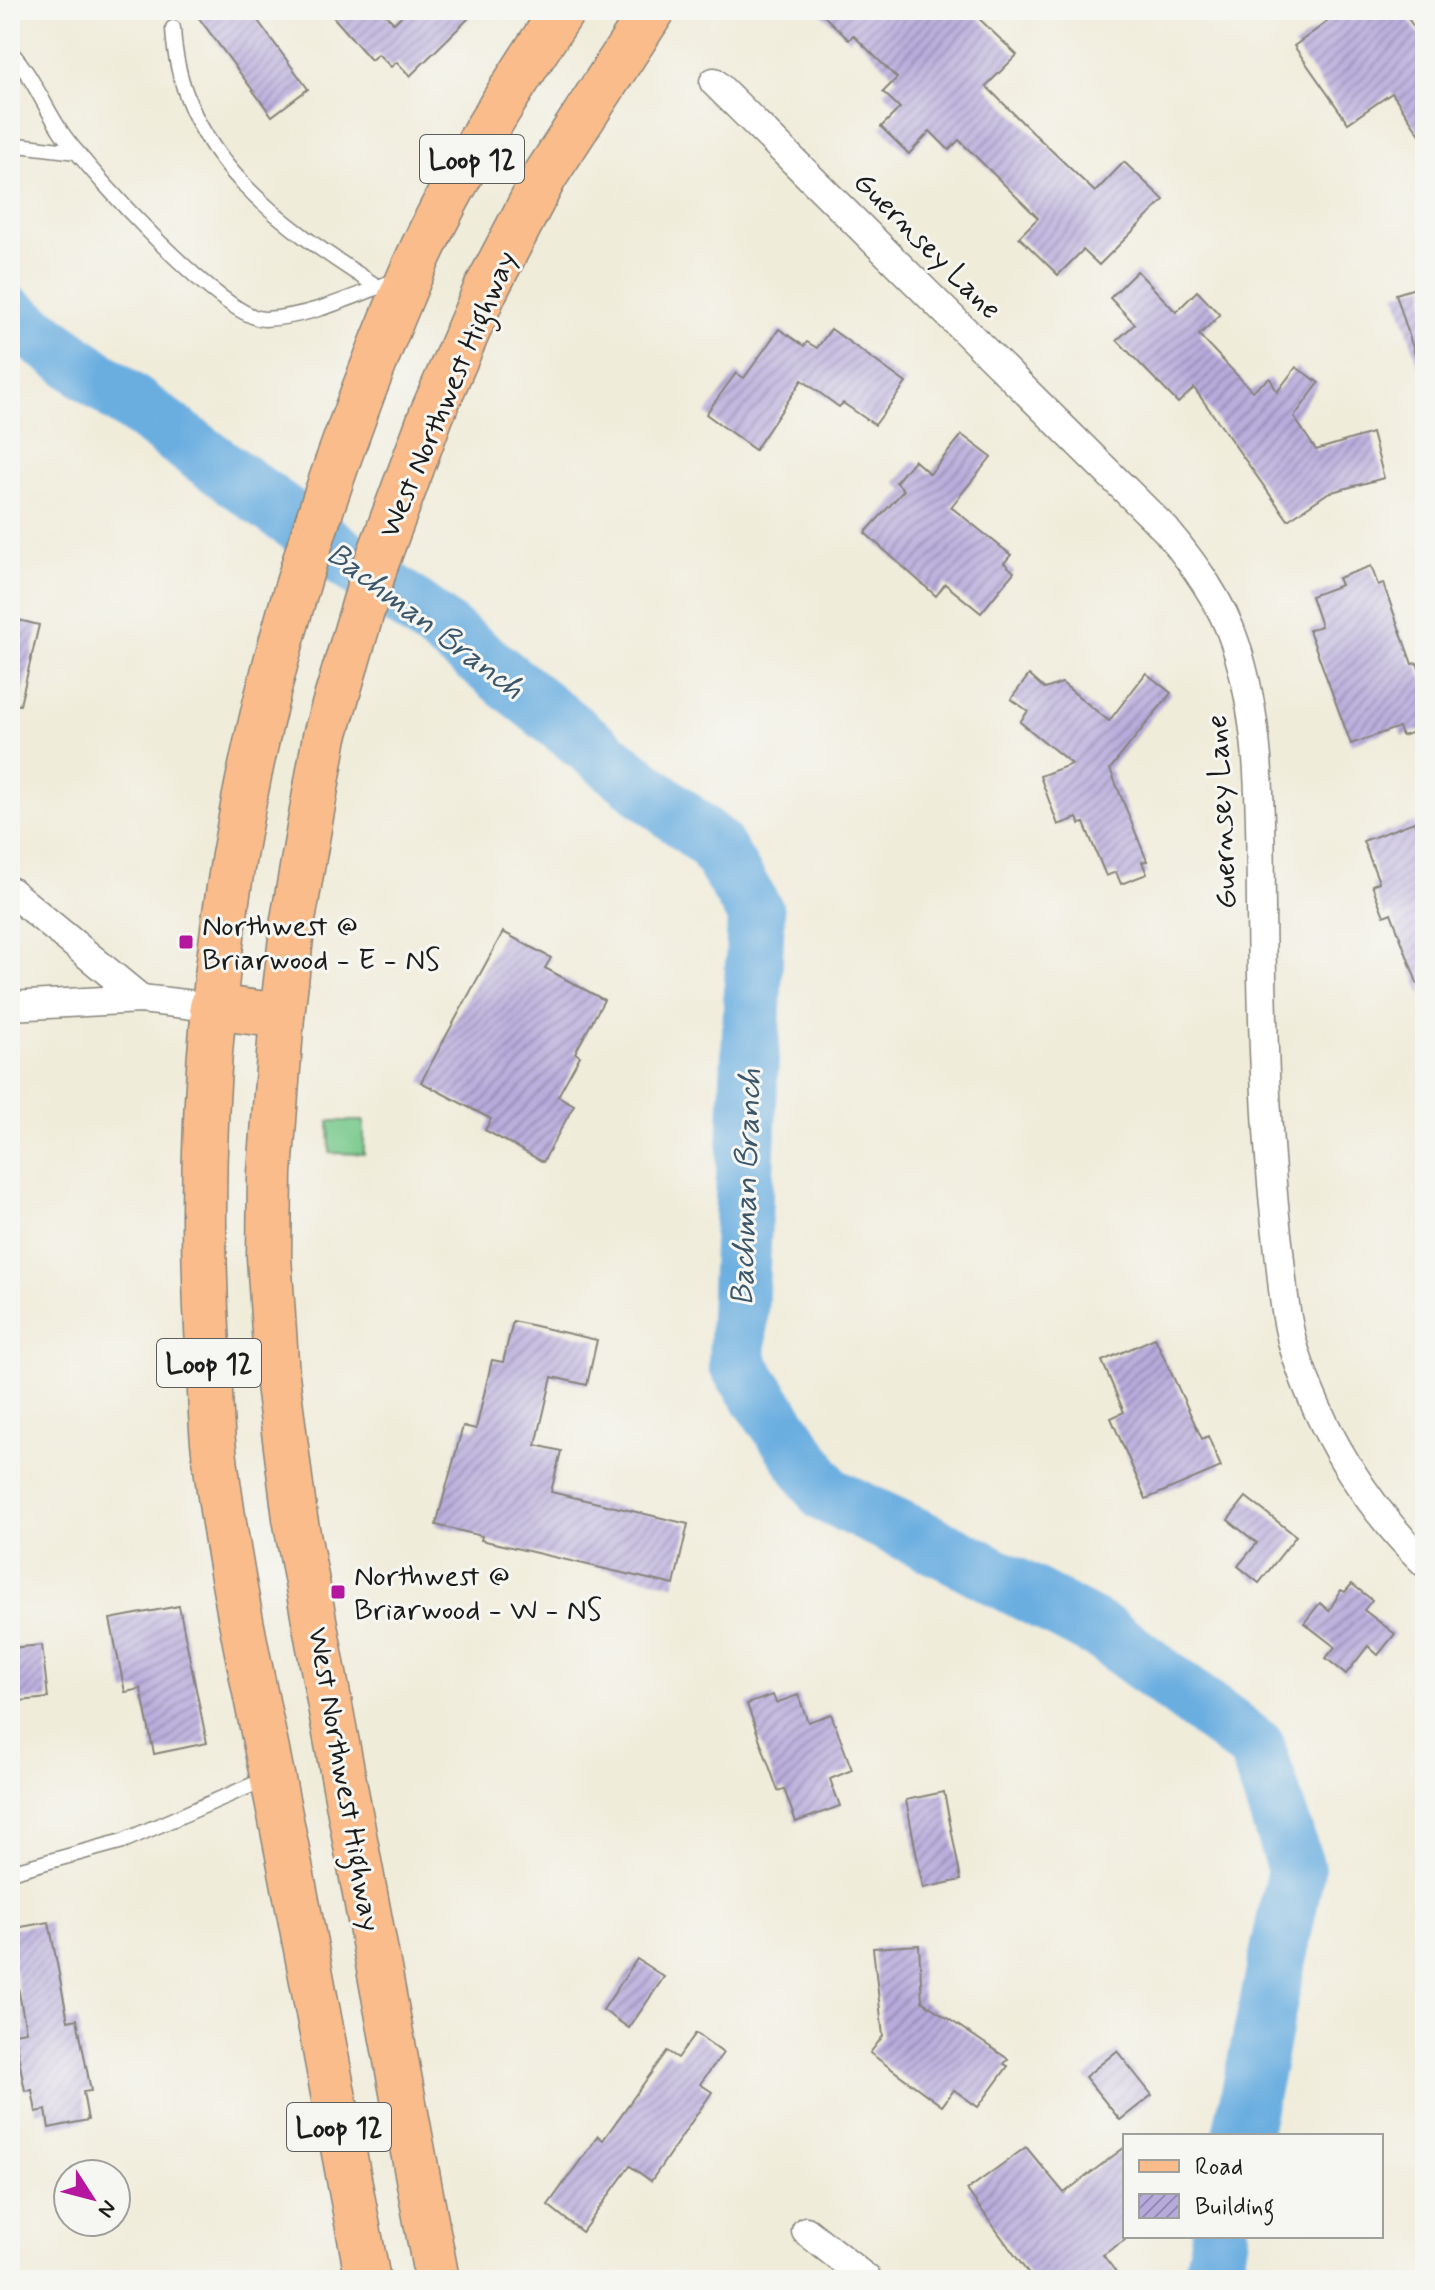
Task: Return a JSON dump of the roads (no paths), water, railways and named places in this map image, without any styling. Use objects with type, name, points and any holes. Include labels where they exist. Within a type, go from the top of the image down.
[{"type":"main road","name":"Loop 12","points":[[368,2280],[258,1715],[212,1438],[202,1200],[212,1007],[247,773],[290,606],[395,293],[484,137],[563,10]]},
{"type":"main road","name":"West Northwest Highway","points":[[437,2280],[295,1518],[277,1376],[269,1257],[270,1173],[282,1016],[295,905],[325,736],[376,564],[431,416],[486,289],[545,176],[653,10]]},
{"type":"main road","points":[[212,1007],[282,1016]]},
{"type":"main road","points":[[309,1974],[378,1962]]},
{"type":"street","name":"Guernsey Lane","points":[[714,82],[1166,530],[1190,559],[1223,616],[1235,641],[1250,699],[1259,791],[1262,1015],[1270,1166],[1287,1316],[1304,1378],[1353,1474],[1373,1509],[1425,1563]]},
{"type":"street","points":[[10,891],[141,999]]},
{"type":"street","points":[[10,1006],[141,999],[212,1007]]},
{"type":"street","points":[[806,2231],[868,2280]]},
{"type":"lane","points":[[173,28],[174,54],[187,99],[211,149],[241,185],[328,255],[395,293]]},
{"type":"lane","points":[[10,51],[29,72],[61,131],[113,196],[207,288],[261,319],[395,293]]},
{"type":"lane","points":[[10,144],[77,152]]},
{"type":"lane","points":[[10,1872],[123,1841],[272,1776]]},
{"type":"waterway","name":"Bachman Branch","points":[[10,315],[435,623],[714,844],[756,914],[737,1363],[826,1494],[953,1554],[1107,1635],[1256,1747],[1296,1869],[1241,2134]]},
{"type":"waterway","name":"Bachman Branch","points":[[1218,2280],[1214,2268],[1220,2238]]},
{"type":"place","name":"Northwest @ Briarwood - E - NS","points":[[186,942]]},
{"type":"place","name":"Northwest @ Briarwood - W - NS","points":[[338,1592]]}]
